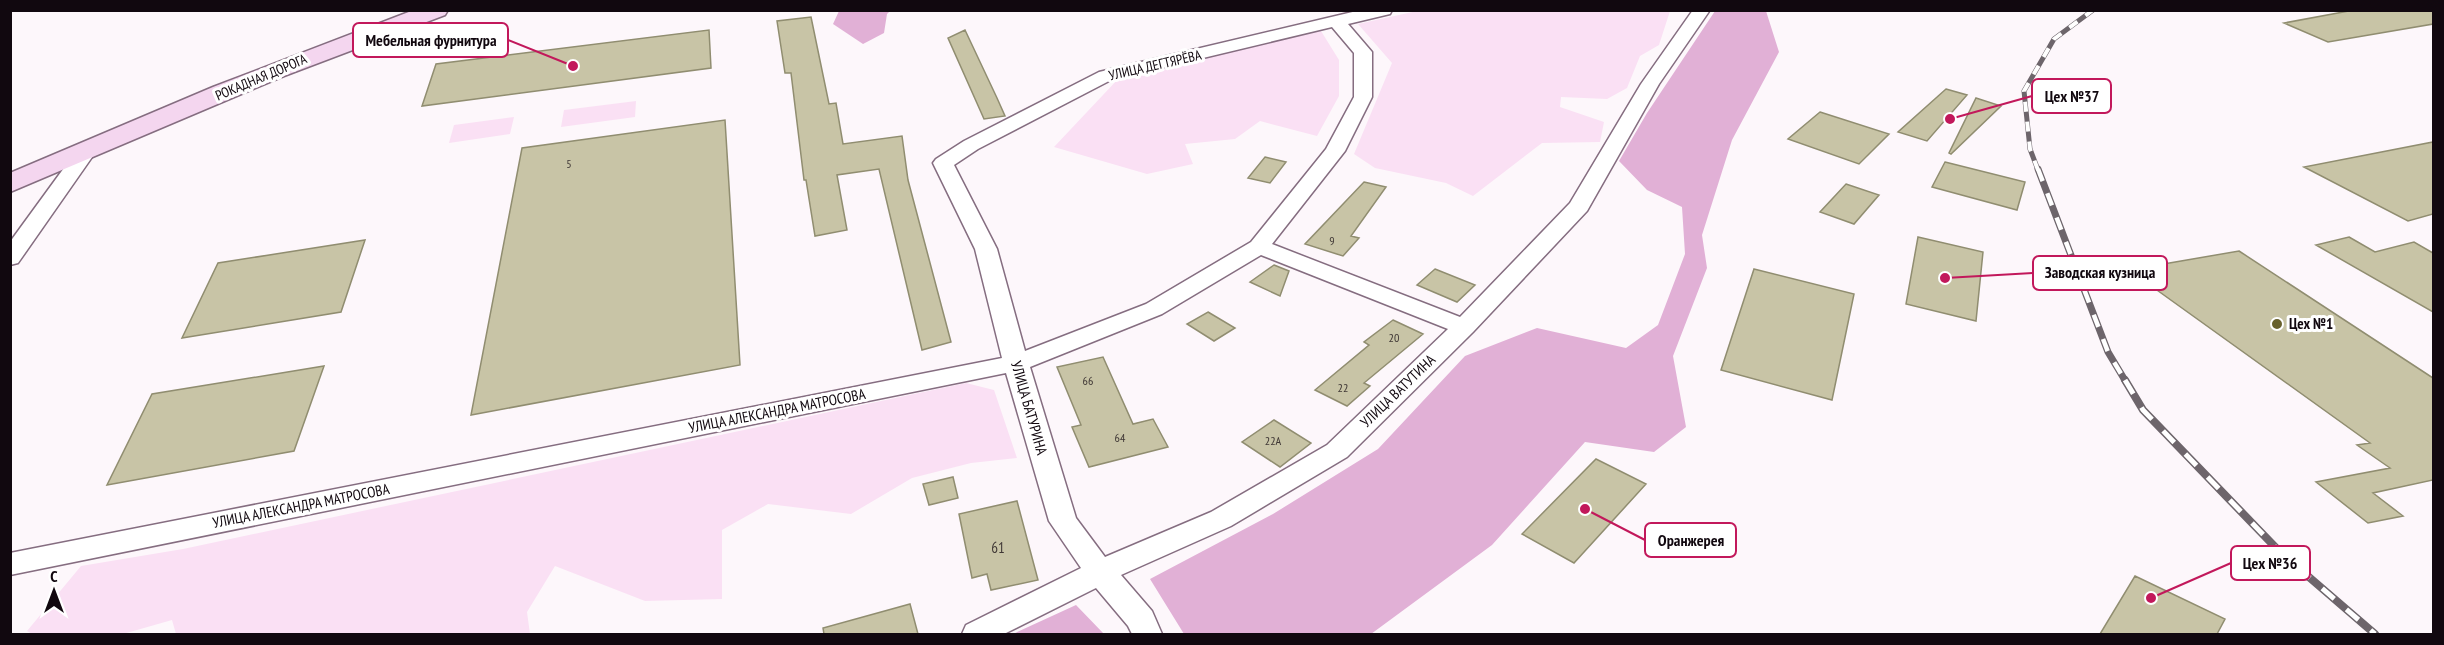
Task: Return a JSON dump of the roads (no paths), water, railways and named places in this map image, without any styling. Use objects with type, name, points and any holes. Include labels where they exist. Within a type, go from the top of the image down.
[{"type":"main road","name":"РОКАДНАЯ ДОРОГА","points":[[10,184],[339,44],[437,10]]},
{"type":"street","name":"УЛИЦА ДЕГТЯРЁВА","points":[[943,164],[971,145],[1105,76],[1384,10]]},
{"type":"street","name":"УЛИЦА ВАТУТИНА","points":[[977,634],[1100,572],[1221,519],[1337,451],[1464,327],[1579,206],[1650,84],[1702,10]]},
{"type":"street","name":"УЛИЦА АЛЕКСАНДРА МАТРОСОВА","points":[[10,564],[1016,363],[1154,309],[1259,247],[1335,151],[1363,97],[1363,52],[1337,22]]},
{"type":"street","points":[[10,258],[87,150]]},
{"type":"street","name":"УЛИЦА БАТУРИНА","points":[[943,164],[986,249],[1062,521],[1100,572],[1141,620],[1147,634]]},
{"type":"street","points":[[1259,247],[1464,327]]},
{"type":"railway","points":[[2038,170],[2030,149],[2024,91],[2054,39],[2093,10]]},
{"type":"railway","points":[[2038,169],[2108,352],[2126,382]]},
{"type":"railway","points":[[2125,380],[2143,410],[2280,552],[2375,634]]},
{"type":"place","name":"Мебельная фурнитура","points":[[573,66]]},
{"type":"place","name":"Цех №37","points":[[1950,119]]},
{"type":"place","name":"Заводская кузница","points":[[1945,278]]},
{"type":"place","name":"Цех №1","points":[[2277,324]]},
{"type":"place","name":"Оранжерея","points":[[1585,509]]},
{"type":"place","name":"Цех №36","points":[[2151,598]]}]
